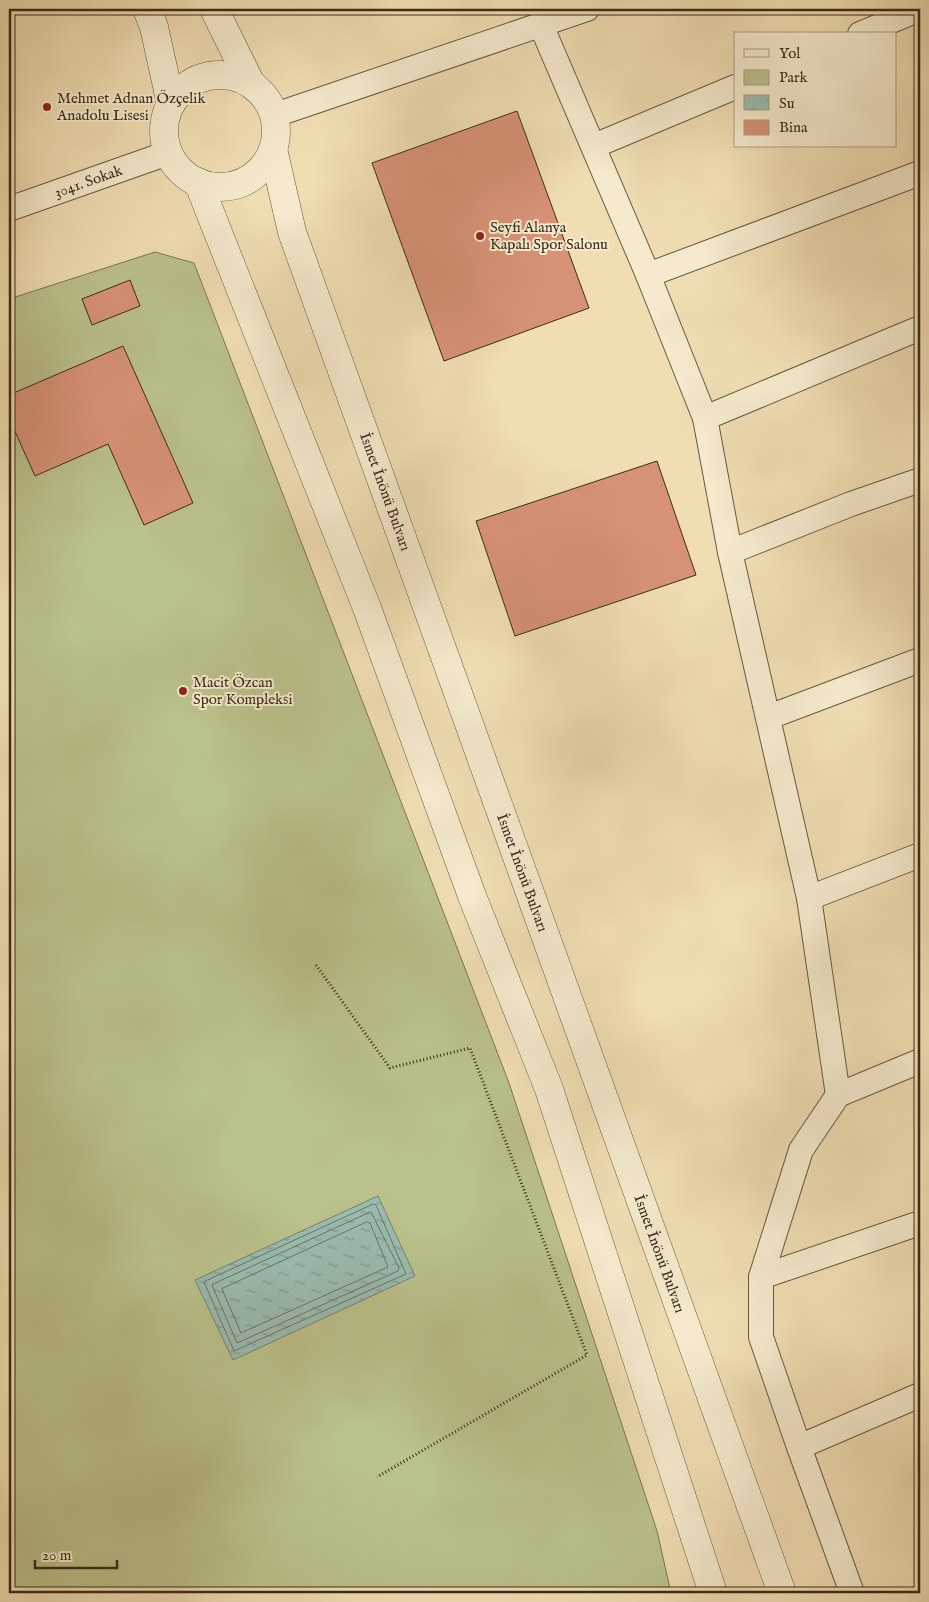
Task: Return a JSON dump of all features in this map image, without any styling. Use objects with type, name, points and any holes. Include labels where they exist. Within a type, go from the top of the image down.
[{"type":"street","points":[[147,9],[154,27],[171,104]]},
{"type":"street","points":[[214,9],[251,84]]},
{"type":"street","points":[[275,115],[587,9]]},
{"type":"street","points":[[865,32],[920,9]]},
{"type":"street","points":[[541,25],[648,275],[705,418],[730,552],[809,898],[838,1095]]},
{"type":"street","points":[[215,75],[234,76],[251,84],[264,96],[275,115],[274,149],[264,166],[251,178],[234,186],[216,187],[198,182],[182,172],[168,153],[165,121],[171,104],[182,90],[197,79],[215,75]]},
{"type":"street","points":[[594,146],[734,87]]},
{"type":"street","name":"İsmet İnönü Bulvarı","points":[[274,149],[292,232],[782,1593]]},
{"type":"street","name":"3041. Sokak","points":[[9,209],[168,153]]},
{"type":"street","points":[[648,275],[920,173]]},
{"type":"street","points":[[198,182],[367,608],[472,896],[549,1089],[713,1593]]},
{"type":"street","points":[[705,418],[920,328]]},
{"type":"street","points":[[730,552],[851,504],[920,480]]},
{"type":"street","points":[[769,717],[920,660]]},
{"type":"street","points":[[809,898],[920,855]]},
{"type":"street","points":[[852,1593],[760,1337],[761,1277],[801,1150],[838,1095],[920,1061]]},
{"type":"street","points":[[761,1277],[920,1224]]},
{"type":"street","points":[[799,1447],[920,1395]]},
{"type":"path","points":[[316,965],[390,1068],[470,1048],[587,1354],[377,1477]]},
{"type":"green space","name":"Macit Özcan Spor Kompleksi","points":[[155,252],[194,263],[509,1083],[657,1531],[671,1593],[9,1593],[9,299]]},
{"type":"water","points":[[378,1196],[415,1276],[233,1360],[195,1280]]},
{"type":"building","name":"Seyfi Alanya Kapalı Spor Salonu","points":[[517,111],[589,308],[444,361],[372,163]]},
{"type":"building","points":[[130,280],[140,306],[92,325],[82,299]]},
{"type":"building","points":[[123,346],[193,503],[144,525],[108,444],[35,476],[9,418],[9,395]]},
{"type":"building","points":[[657,461],[696,575],[515,636],[476,521]]},
{"type":"place","name":"Mehmet Adnan Özçelik Anadolu Lisesi","points":[[47,107]]},
{"type":"place","name":"Seyfi Alanya Kapalı Spor Salonu","points":[[480,236]]},
{"type":"place","name":"Macit Özcan Spor Kompleksi","points":[[183,691]]}]
